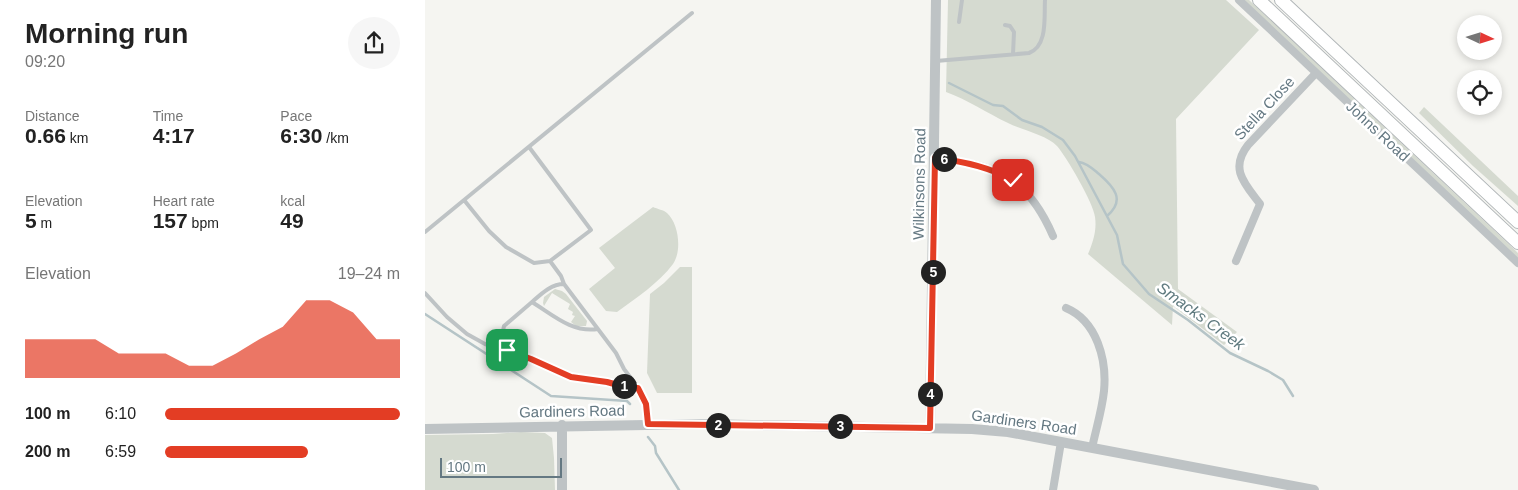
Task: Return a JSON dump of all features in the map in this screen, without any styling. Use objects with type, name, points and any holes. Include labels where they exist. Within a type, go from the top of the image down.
[{"type":"highway","name":"Johns Road","points":[[1259,0],[1518,243]]},
{"type":"highway","name":"Johns Road","points":[[1281,0],[1513,217]]},
{"type":"highway","points":[[1291,0],[1442,144],[1513,217]]},
{"type":"street","name":"Wilkinsons Road","points":[[930,428],[936,0]]},
{"type":"street","name":"Johns Road","points":[[1239,0],[1518,263]]},
{"type":"street","name":"Stella Close","points":[[1236,261],[1260,204],[1241,178],[1239,171],[1240,157],[1248,145],[1316,73]]},
{"type":"street","points":[[935,158],[987,168],[1013,180],[1035,200],[1053,236]]},
{"type":"street","points":[[1066,308],[1077,314],[1088,325],[1099,347],[1103,362],[1103,396],[1092,448]]},
{"type":"street","name":"Gardiners Road","points":[[425,429],[648,424],[984,430],[1061,442],[1307,489]]},
{"type":"street","points":[[561,425],[561,490]]},
{"type":"street","points":[[1053,490],[1061,442]]},
{"type":"lane","points":[[959,22],[962,0]]},
{"type":"lane","points":[[935,61],[1029,53],[1036,50],[1041,43],[1045,0]]},
{"type":"lane","points":[[425,232],[692,12]]},
{"type":"lane","points":[[1005,25],[1010,26],[1014,32],[1013,54]]},
{"type":"lane","points":[[464,200],[489,231],[505,247],[534,263],[551,261],[591,230],[529,147]]},
{"type":"lane","points":[[551,261],[564,284],[616,353],[638,388],[646,404],[648,424]]},
{"type":"lane","points":[[507,350],[503,331],[504,326],[548,289],[564,284]]},
{"type":"lane","points":[[425,293],[447,317],[467,334],[485,344],[531,359],[571,377],[638,388]]},
{"type":"lane","points":[[532,302],[573,327],[587,330],[598,329]]},
{"type":"shaded area","points":[[948,0],[1226,0],[1259,30],[1176,119],[1178,289],[1237,332],[1224,345],[1173,306],[1172,325],[1088,254],[1095,231],[1095,217],[1079,180],[1067,159],[1053,142],[1008,123],[946,92]]},
{"type":"shaded area","points":[[1242,0],[1249,0],[1496,232],[1518,253],[1518,260]]},
{"type":"shaded area","points":[[1424,107],[1518,196],[1518,206],[1473,166],[1419,113]]},
{"type":"shaded area","points":[[653,207],[666,212],[674,224],[678,238],[676,259],[661,278],[639,296],[617,312],[606,311],[589,289],[615,268],[599,248]]},
{"type":"shaded area","points":[[680,267],[692,267],[692,393],[657,393],[647,373],[650,294]]},
{"type":"shaded area","points":[[555,289],[566,294],[587,321],[586,326],[576,326],[571,322],[575,316],[568,309],[570,304],[552,293],[544,306],[544,297]]},
{"type":"shaded area","points":[[545,433],[552,438],[555,490],[425,490],[425,435]]},
{"type":"waterway","name":"Smacks Creek","points":[[949,83],[993,105],[1003,106],[1022,120],[1042,127],[1063,140],[1075,156],[1117,235],[1123,264],[1149,294],[1188,320],[1230,353],[1283,380],[1293,396]]},
{"type":"waterway","points":[[1079,162],[1092,168],[1109,184],[1116,194],[1116,205],[1107,216]]},
{"type":"waterway","points":[[425,314],[551,396],[627,401],[630,404]]},
{"type":"waterway","points":[[648,437],[679,490]]},
{"type":"route","points":[[507,350],[571,377],[638,388],[646,404],[648,424],[930,428],[935,158],[987,168],[1013,180]]}]
